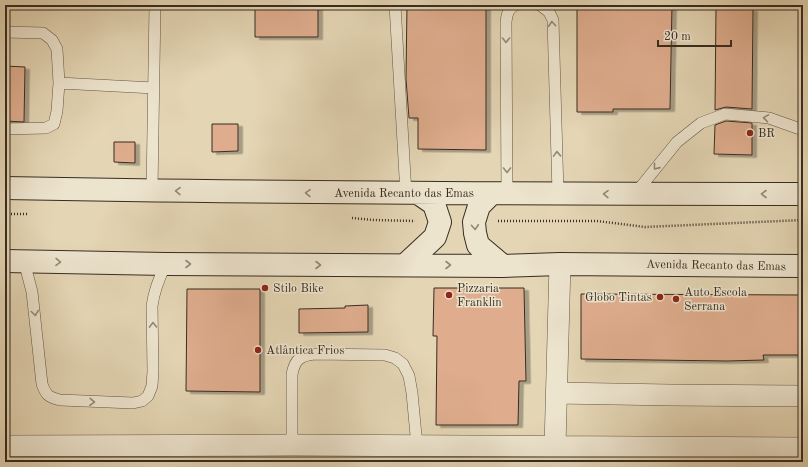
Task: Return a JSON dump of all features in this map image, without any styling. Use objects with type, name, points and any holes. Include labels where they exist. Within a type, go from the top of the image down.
[{"type":"main road","name":"Avenida Recanto das Emas","points":[[5,188],[412,194],[803,194]]},
{"type":"main road","points":[[405,265],[435,237],[440,222],[434,204],[412,194]]},
{"type":"main road","points":[[499,194],[478,206],[474,222],[478,245],[503,266]]},
{"type":"main road","name":"Avenida Recanto das Emas","points":[[14,261],[166,264],[503,266],[560,264],[803,266]]},
{"type":"street","points":[[555,446],[560,264]]},
{"type":"street","points":[[557,393],[803,396]]},
{"type":"street","points":[[5,446],[292,444],[333,454],[417,446],[500,454],[555,446],[668,454],[803,448]]},
{"type":"lane","points":[[152,191],[155,5]]},
{"type":"lane","points":[[395,5],[412,194]]},
{"type":"lane","points":[[499,194],[506,22],[508,12],[513,6],[516,5]]},
{"type":"lane","points":[[540,5],[549,12],[553,20],[558,193]]},
{"type":"lane","points":[[5,32],[44,33],[52,40],[58,49],[59,83],[57,111],[54,124],[46,128],[5,129]]},
{"type":"lane","points":[[59,83],[154,88]]},
{"type":"lane","points":[[634,194],[677,142],[701,123],[725,114],[769,118],[803,130]]},
{"type":"lane","points":[[14,261],[32,292],[42,384],[45,392],[50,397],[60,400],[133,403],[142,401],[148,396],[152,386],[153,296],[166,264]]},
{"type":"lane","points":[[292,444],[292,374],[297,360],[304,355],[314,354],[385,355],[395,358],[403,364],[409,376],[417,446]]},
{"type":"path","points":[[5,214],[29,214]]},
{"type":"path","points":[[352,218],[440,222]]},
{"type":"path","points":[[474,222],[597,221],[645,227],[803,220]]},
{"type":"building","points":[[255,5],[318,5],[318,37],[255,37]]},
{"type":"building","points":[[407,5],[486,5],[486,150],[418,149],[418,118],[409,118],[406,79]]},
{"type":"building","points":[[577,5],[672,5],[670,109],[613,109],[613,112],[577,112]]},
{"type":"building","points":[[716,8],[753,9],[752,109],[726,107],[715,110]]},
{"type":"building","points":[[5,66],[25,67],[24,122],[5,121]]},
{"type":"building","points":[[726,121],[752,123],[752,155],[714,154],[715,125]]},
{"type":"building","points":[[212,124],[238,124],[238,151],[212,152]]},
{"type":"building","points":[[114,142],[135,142],[135,163],[114,162]]},
{"type":"building","points":[[434,288],[524,288],[526,381],[519,381],[518,425],[436,425],[437,336],[433,336]]},
{"type":"building","points":[[187,289],[260,289],[260,392],[186,391]]},
{"type":"building","points":[[581,294],[803,295],[803,355],[763,355],[764,360],[727,361],[581,359]]},
{"type":"building","points":[[368,305],[368,332],[299,333],[299,309],[345,308],[345,306]]},
{"type":"place","name":"BR","points":[[750,133]]},
{"type":"place","name":"Stilo Bike","points":[[265,288]]},
{"type":"place","name":"Pizzaria Franklin","points":[[449,295]]},
{"type":"place","name":"Globo Tintas","points":[[660,297]]},
{"type":"place","name":"Auto Escola Serrana","points":[[676,299]]},
{"type":"place","name":"Atlântica Frios","points":[[258,350]]}]
